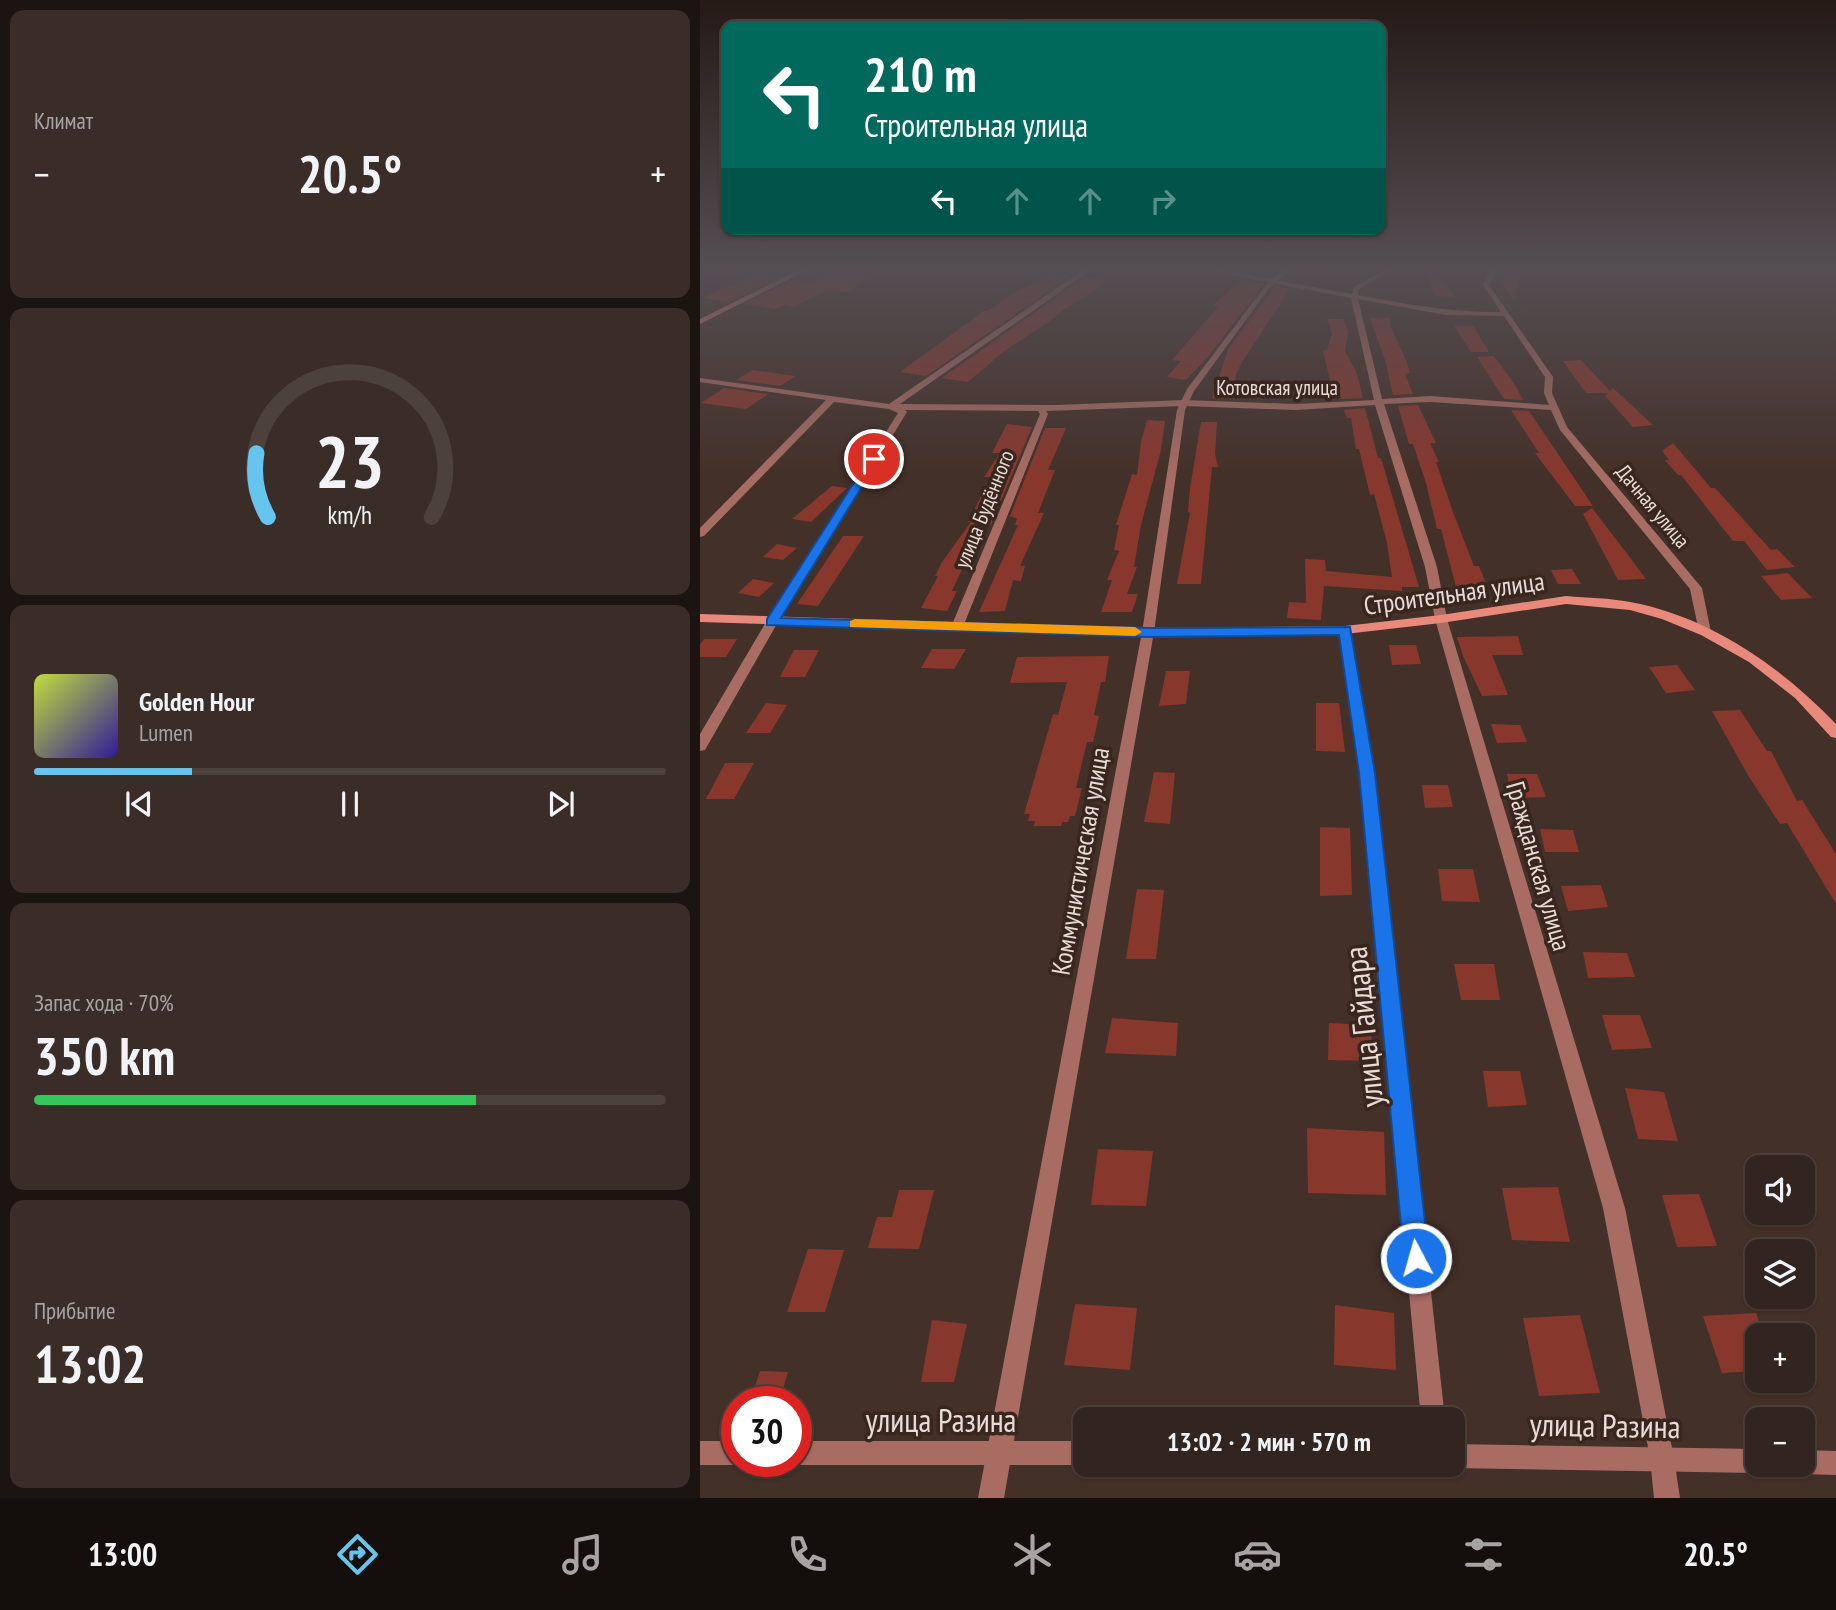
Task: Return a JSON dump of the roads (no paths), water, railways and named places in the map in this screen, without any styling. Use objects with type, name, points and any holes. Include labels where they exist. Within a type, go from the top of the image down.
[{"type":"main road","name":"Строительная улица","points":[[700,618],[1148,632],[1345,631],[1566,600],[1630,606],[1666,616],[1705,632]]},
{"type":"main road","points":[[1705,632],[1753,659],[1800,695],[1836,733]]},
{"type":"street","points":[[891,407],[990,338]]},
{"type":"street","name":"Коммунистическая улица","points":[[991,1498],[1148,632],[1184,403],[1230,338]]},
{"type":"street","name":"Гражданская улица","points":[[1363,338],[1378,400],[1431,567],[1441,619],[1615,1208],[1662,1458],[1667,1498]]},
{"type":"street","name":"Дачная улица","points":[[1522,338],[1549,377],[1548,393],[1563,428],[1696,588],[1705,632]]},
{"type":"street","points":[[700,380],[891,407],[903,412],[772,622],[700,746]]},
{"type":"street","points":[[700,534],[832,398]]},
{"type":"street","name":"Котовская улица","points":[[891,407],[1184,403],[1297,407],[1368,404],[1378,400],[1485,401],[1554,408]]},
{"type":"street","name":"улица Будённого","points":[[957,627],[1044,414],[1040,407]]},
{"type":"street","name":"улица Гайдара","points":[[1345,631],[1367,773],[1432,1407]]},
{"type":"street","points":[[700,1453],[721,1453]]},
{"type":"street","name":"улица Разина","points":[[812,1453],[1073,1453]]},
{"type":"street","name":"улица Разина","points":[[1465,1456],[1745,1461]]},
{"type":"street","points":[[1815,1462],[1836,1463]]}]
